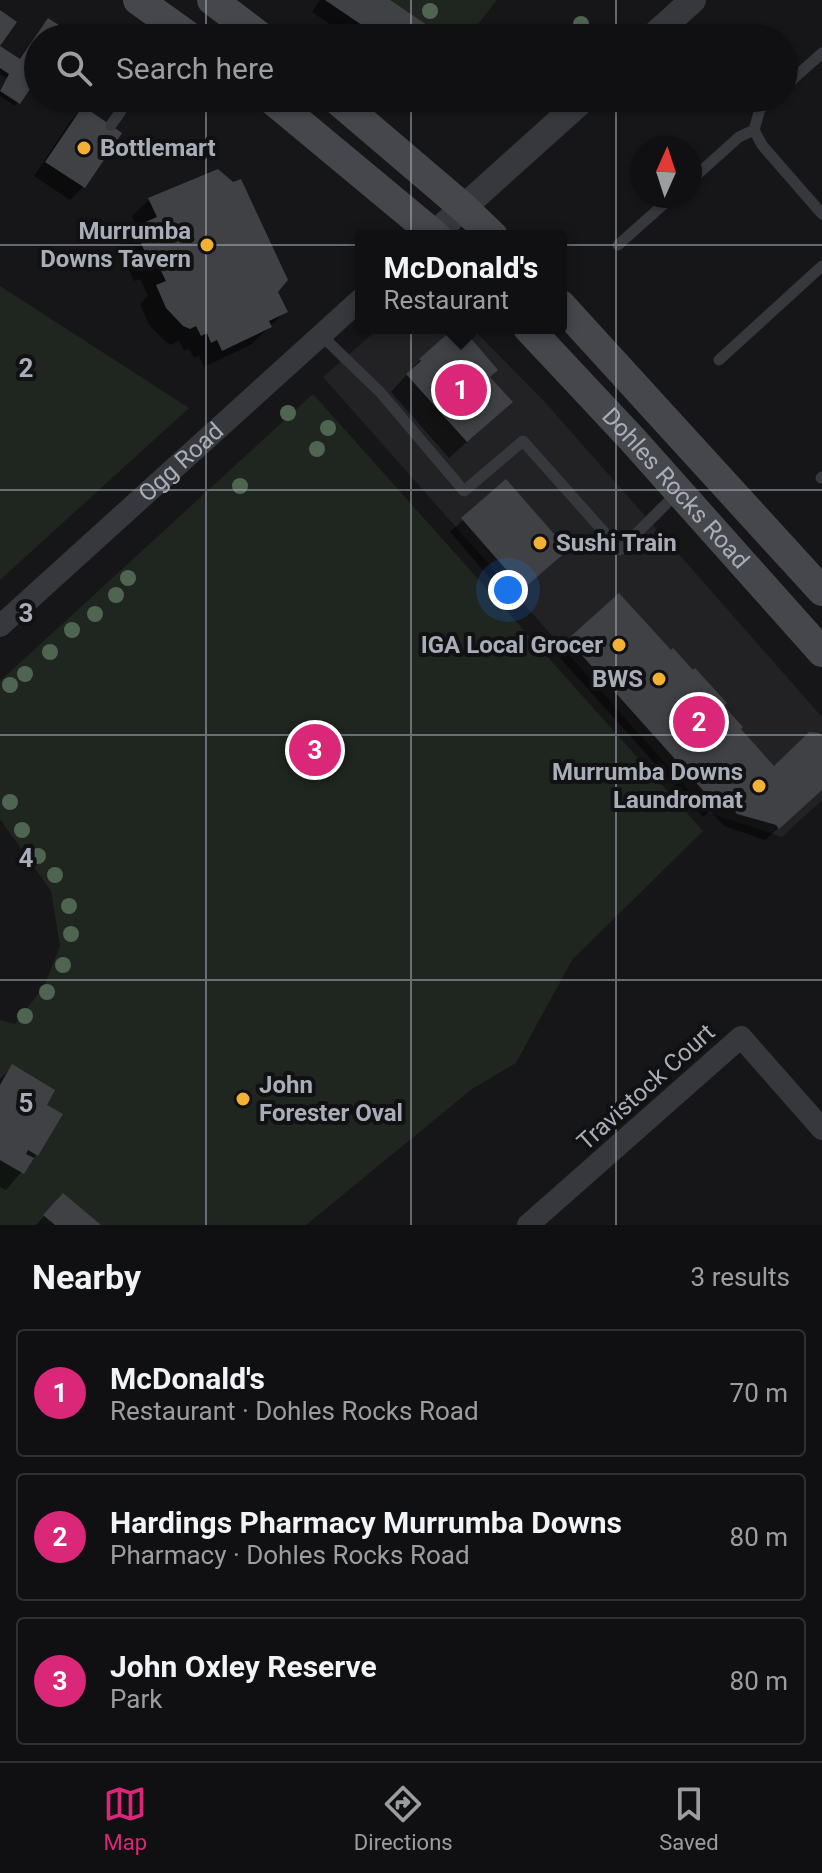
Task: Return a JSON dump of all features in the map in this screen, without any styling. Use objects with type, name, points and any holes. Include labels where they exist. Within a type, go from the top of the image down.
[{"type":"main road","points":[[138,0],[171,24]]},
{"type":"main road","points":[[212,0],[244,24]]},
{"type":"main road","points":[[287,112],[428,230]]},
{"type":"main road","points":[[351,112],[487,230]]},
{"type":"main road","name":"Dohles Rocks Road","points":[[567,312],[822,591]]},
{"type":"main road","name":"Dohles Rocks Road","points":[[533,334],[822,652]]},
{"type":"street","points":[[666,24],[693,0]]},
{"type":"street","points":[[440,230],[570,112]]},
{"type":"street","name":"Ogg Road","points":[[0,626],[355,304]]},
{"type":"street","name":"Travistock Court","points":[[528,1225],[741,1037],[822,1129]]},
{"type":"lane","points":[[798,74],[822,53]]},
{"type":"lane","points":[[111,125],[120,112]]},
{"type":"lane","points":[[759,112],[754,130],[762,145],[822,214]]},
{"type":"lane","points":[[702,170],[739,137],[754,130]]},
{"type":"lane","points":[[618,245],[660,208]]},
{"type":"lane","points":[[719,360],[822,266]]},
{"type":"lane","points":[[321,335],[374,385],[464,491],[523,441],[620,550],[678,492]]},
{"type":"shaded area","points":[[325,0],[497,0],[478,24],[360,24]]},
{"type":"shaded area","points":[[0,286],[189,408],[0,580]]},
{"type":"shaded area","points":[[372,334],[478,334],[544,401],[822,717],[822,800],[782,837],[709,813],[323,377]]},
{"type":"shaded area","points":[[313,394],[703,831],[572,960],[516,1063],[472,1089],[306,1225],[0,1225],[0,1020],[15,1024],[44,986],[60,946],[51,891],[0,819],[0,681]]},
{"type":"building","points":[[325,0],[390,0],[425,24],[360,24]]},
{"type":"building","points":[[0,10],[17,22],[0,46]]},
{"type":"building","points":[[0,46],[20,59],[24,53],[24,98],[20,104],[0,91],[9,74],[0,68]]},
{"type":"building","name":"Bottlemart","points":[[79,112],[92,112],[122,133],[85,188],[45,162]]},
{"type":"building","name":"Murrumba Downs Tavern","points":[[218,169],[233,182],[241,179],[288,280],[278,292],[288,312],[269,321],[272,327],[222,351],[217,340],[211,343],[207,333],[201,336],[196,326],[190,329],[183,326],[166,308],[156,285],[166,281],[157,263],[151,266],[134,227],[157,217],[148,198]]},
{"type":"building","points":[[447,334],[467,334],[498,370],[490,377],[513,402],[467,442],[406,374],[421,361],[419,359]]},
{"type":"building","points":[[506,479],[568,550],[523,589],[461,518]]},
{"type":"building","points":[[619,593],[671,650],[673,648],[693,670],[695,668],[727,703],[724,706],[743,727],[741,729],[774,766],[809,732],[822,736],[822,790],[779,829],[776,825],[737,814],[724,799],[717,806],[571,643],[569,638]]},
{"type":"building","points":[[12,1064],[55,1090],[47,1105],[63,1114],[38,1156],[28,1150],[26,1154],[34,1158],[24,1174],[0,1160],[0,1085]]},
{"type":"building","points":[[63,1193],[101,1225],[55,1225],[43,1215]]},
{"type":"place","name":"Bottlemart","points":[[84,148]]},
{"type":"place","name":"Murrumba Downs Tavern","points":[[207,245]]},
{"type":"place","name":"McDonald's","points":[[461,390]]},
{"type":"place","name":"Sushi Train","points":[[540,543]]},
{"type":"place","name":"IGA Local Grocer","points":[[619,645]]},
{"type":"place","name":"BWS","points":[[659,679]]},
{"type":"place","name":"Hardings Pharmacy Murrumba Downs","points":[[699,722]]},
{"type":"place","name":"John Oxley Reserve","points":[[315,750]]},
{"type":"place","name":"Murrumba Downs Laundromat","points":[[759,786]]},
{"type":"place","name":"John Forester Oval","points":[[243,1099]]}]
